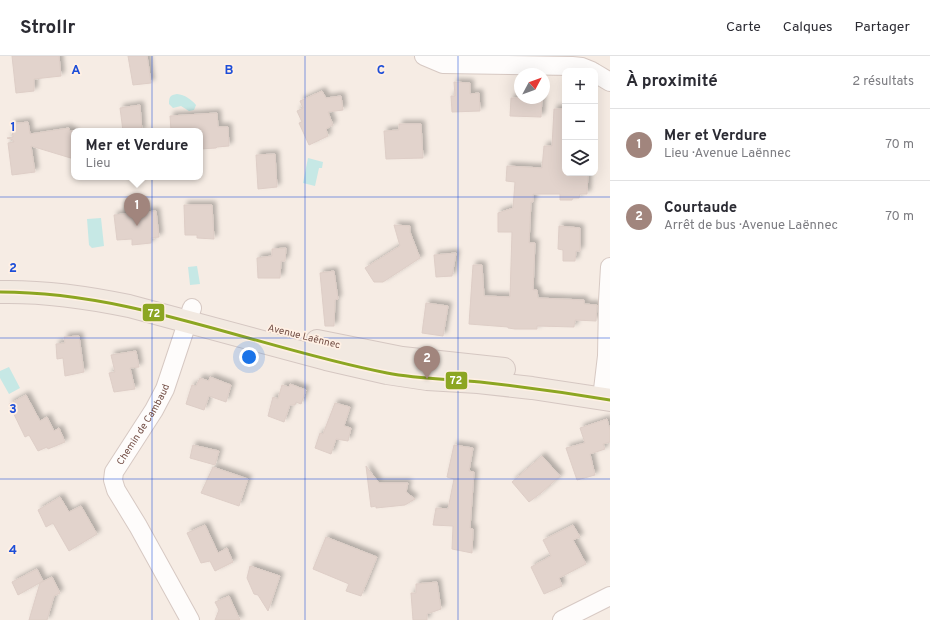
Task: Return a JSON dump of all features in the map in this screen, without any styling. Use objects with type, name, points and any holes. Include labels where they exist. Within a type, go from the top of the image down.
[{"type":"main road","name":"Avenue Laënnec","points":[[0,279],[27,278],[92,286],[168,301],[190,315]]},
{"type":"main road","name":"Avenue Laënnec","points":[[0,292],[30,292],[96,299],[129,306],[190,315],[326,359],[387,373],[427,379],[478,382],[532,388],[607,392]]},
{"type":"street","points":[[424,56],[443,64],[572,66],[584,68]]},
{"type":"street","points":[[598,74],[610,82]]},
{"type":"street","points":[[607,392],[610,267]]},
{"type":"street","name":"Chemin de Cambaud","points":[[190,315],[166,389],[114,472],[113,480],[116,490],[138,526],[190,620]]},
{"type":"street","points":[[562,620],[610,596]]},
{"type":"water","points":[[177,94],[185,96],[192,101],[196,105],[194,110],[189,111],[181,106],[173,108],[169,104],[170,98],[171,96]]},
{"type":"water","points":[[308,158],[323,162],[322,168],[319,168],[315,186],[303,183]]},
{"type":"water","points":[[101,218],[104,246],[92,248],[89,245],[87,219]]},
{"type":"water","points":[[197,266],[200,284],[190,285],[188,267]]},
{"type":"water","points":[[9,367],[20,388],[9,394],[0,378],[0,371]]},
{"type":"building","points":[[12,56],[59,56],[61,76],[34,79],[34,91],[16,93]]},
{"type":"building","points":[[128,56],[147,56],[151,83],[133,85]]},
{"type":"building","points":[[454,82],[470,83],[470,94],[479,93],[480,111],[452,112],[451,96],[455,96]]},
{"type":"building","points":[[322,91],[326,98],[341,96],[343,110],[328,112],[333,125],[326,129],[328,136],[309,145],[299,123],[302,122],[297,111],[303,108],[300,101]]},
{"type":"building","points":[[511,98],[514,98],[514,104],[542,104],[541,117],[510,116]]},
{"type":"building","points":[[140,105],[142,128],[123,128],[120,108]]},
{"type":"building","points":[[554,109],[562,109],[562,176],[588,176],[587,194],[580,194],[579,198],[573,198],[572,200],[560,200],[560,194],[533,194],[533,202],[531,202],[529,243],[535,243],[533,290],[537,290],[538,298],[584,300],[584,304],[597,305],[596,321],[575,320],[574,327],[537,326],[537,329],[515,329],[508,327],[469,324],[473,265],[482,265],[484,296],[510,297],[512,232],[498,232],[498,213],[513,208],[515,182],[506,181],[507,166],[542,168],[544,146],[552,146]]},
{"type":"building","points":[[217,113],[218,127],[228,127],[229,146],[203,149],[203,128],[171,128],[170,116]]},
{"type":"building","points":[[28,122],[30,134],[69,128],[71,131],[71,158],[31,146],[35,172],[12,175],[8,143],[14,142],[13,140],[7,138],[13,137],[11,124]]},
{"type":"building","points":[[399,124],[421,124],[423,158],[386,159],[384,131],[399,130]]},
{"type":"building","points":[[275,154],[277,187],[258,189],[256,155]]},
{"type":"building","points":[[184,205],[212,205],[214,239],[197,238],[197,235],[185,235]]},
{"type":"building","points":[[156,211],[159,237],[151,238],[151,243],[132,245],[132,239],[117,240],[114,215]]},
{"type":"building","points":[[394,225],[410,226],[410,232],[420,258],[383,282],[374,282],[365,268],[400,246]]},
{"type":"building","points":[[559,226],[580,228],[580,251],[576,251],[575,261],[563,261],[563,250],[558,249]]},
{"type":"building","points":[[286,248],[285,261],[281,261],[280,278],[258,278],[257,258],[272,256],[272,249]]},
{"type":"building","points":[[456,253],[452,276],[436,277],[434,255]]},
{"type":"building","points":[[334,271],[338,299],[335,300],[334,326],[325,326],[320,273]]},
{"type":"building","points":[[426,303],[448,306],[443,336],[422,333]]},
{"type":"building","points":[[79,336],[84,372],[65,376],[63,358],[57,359],[56,344],[65,343],[64,337]]},
{"type":"building","points":[[136,351],[139,367],[130,368],[135,389],[114,392],[109,373],[115,372],[111,355]]},
{"type":"building","points":[[210,377],[231,385],[226,402],[209,396],[204,410],[186,404],[192,385],[196,386],[200,378],[209,381]]},
{"type":"building","points":[[290,384],[306,390],[301,404],[296,402],[295,405],[290,405],[284,422],[268,416],[273,397],[278,399],[282,385],[289,387]]},
{"type":"building","points":[[26,395],[40,421],[47,417],[54,431],[59,428],[65,442],[48,449],[47,447],[38,451],[29,435],[25,437],[9,404]]},
{"type":"building","points":[[335,403],[350,407],[344,426],[351,428],[348,441],[336,439],[331,454],[315,448],[320,433],[323,434]]},
{"type":"building","points":[[607,419],[610,430],[610,442],[603,444],[605,449],[590,454],[595,475],[577,480],[566,448],[585,443],[580,428]]},
{"type":"building","points":[[193,445],[219,451],[215,465],[190,458]]},
{"type":"building","points":[[454,445],[473,448],[469,471],[474,472],[470,528],[473,529],[472,553],[452,549],[453,526],[433,525],[436,508],[448,509],[454,479],[447,477]]},
{"type":"building","points":[[542,456],[560,476],[529,502],[512,482]]},
{"type":"building","points":[[366,466],[379,483],[408,483],[406,492],[415,499],[405,505],[376,508],[376,506],[371,507]]},
{"type":"building","points":[[213,467],[248,479],[239,506],[201,493]]},
{"type":"building","points":[[60,497],[69,512],[81,506],[97,534],[69,551],[53,523],[46,527],[38,510]]},
{"type":"building","points":[[205,525],[218,553],[227,548],[233,562],[215,571],[210,561],[201,563],[187,533]]},
{"type":"building","points":[[573,525],[580,537],[573,540],[586,564],[559,578],[562,586],[544,594],[531,567],[551,556],[543,540]]},
{"type":"building","points":[[326,537],[377,557],[361,596],[346,591],[349,584],[313,569]]},
{"type":"building","points":[[250,566],[280,576],[268,611],[258,595],[254,594],[247,578]]},
{"type":"building","points":[[37,569],[43,581],[18,595],[12,582]]},
{"type":"building","points":[[52,577],[60,593],[54,596],[47,620],[29,620],[40,583]]},
{"type":"building","points":[[437,582],[441,609],[427,614],[427,620],[413,620],[411,593],[416,593],[416,584]]},
{"type":"building","points":[[229,596],[240,620],[215,620],[219,610],[215,602]]},
{"type":"transit line","name":"72","points":[[0,292],[50,294],[99,301],[147,311],[291,350],[387,373],[422,378],[496,384],[610,400]]},
{"type":"place","name":"Mer et Verdure","points":[[137,226]]},
{"type":"place","name":"Courtaude","points":[[427,379]]}]
